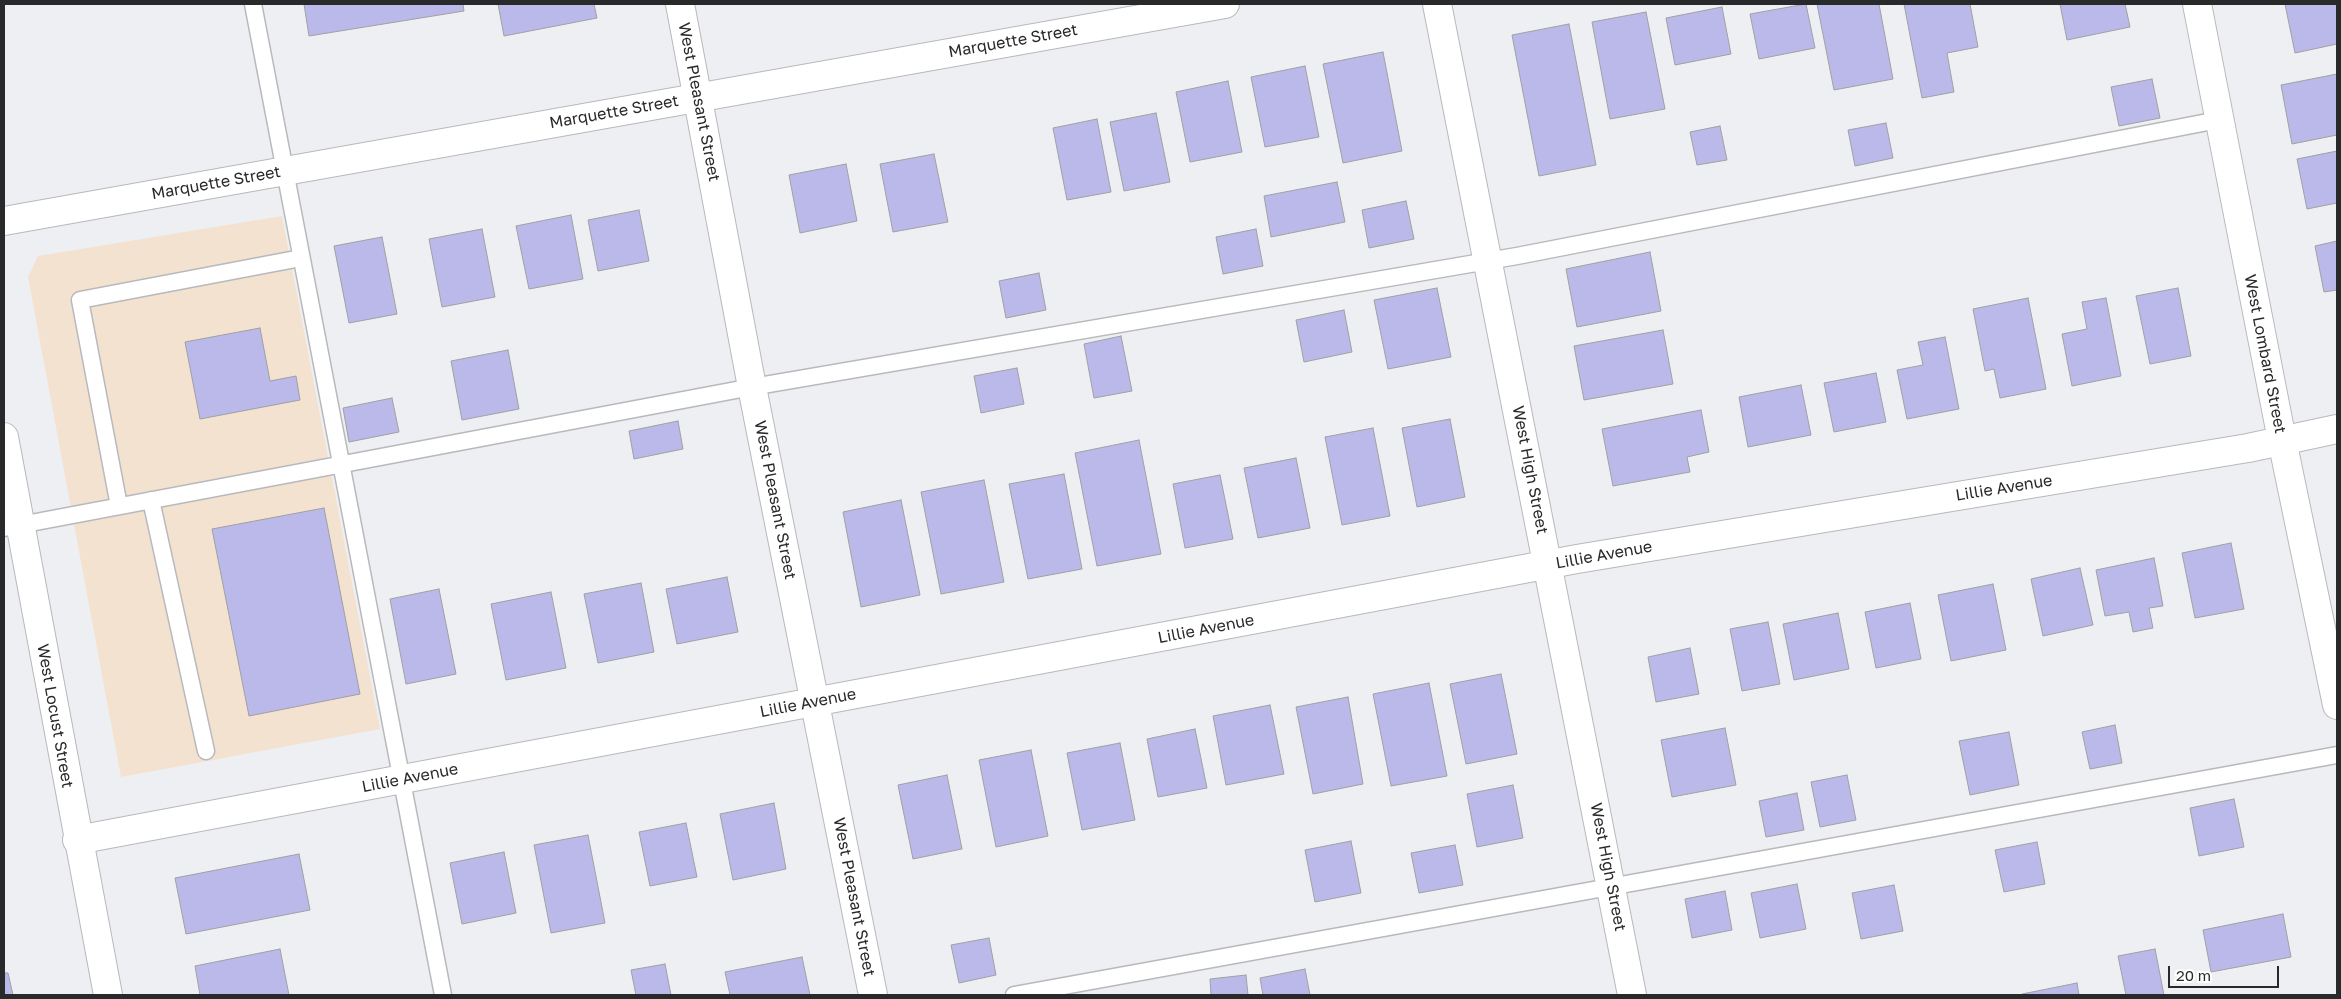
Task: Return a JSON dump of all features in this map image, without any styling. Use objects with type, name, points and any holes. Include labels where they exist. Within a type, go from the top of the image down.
[{"type":"street","name":"West Pleasant Street","points":[[680,4],[752,387],[873,995]]},
{"type":"street","name":"Marquette Street","points":[[4,221],[1225,4]]},
{"type":"street","name":"West High Street","points":[[1437,4],[1549,564],[1632,995]]},
{"type":"street","name":"West Lombard Street","points":[[2196,4],[2282,440],[2337,705]]},
{"type":"street","name":"Lillie Avenue","points":[[77,840],[1549,564],[2248,448],[2337,429]]},
{"type":"street","name":"West Locust Street","points":[[4,437],[12,526],[108,995]]},
{"type":"lane","points":[[253,4],[443,995]]},
{"type":"lane","points":[[12,526],[752,387],[1489,261],[2218,120]]},
{"type":"lane","points":[[119,506],[80,300],[302,258]]},
{"type":"lane","points":[[151,500],[206,751]]},
{"type":"lane","points":[[1014,995],[2337,755]]},
{"type":"shaded area","points":[[282,216],[380,729],[121,777],[28,277],[38,256]]},
{"type":"building","points":[[304,4],[463,4],[464,11],[309,36]]},
{"type":"building","points":[[498,4],[594,4],[597,18],[504,36]]},
{"type":"building","points":[[1806,4],[1815,48],[1759,59],[1750,14]]},
{"type":"building","points":[[1817,4],[1879,4],[1893,79],[1834,90]]},
{"type":"building","points":[[1904,4],[1970,4],[1978,47],[1947,53],[1954,92],[1922,98]]},
{"type":"building","points":[[2060,4],[2125,4],[2130,27],[2067,40]]},
{"type":"building","points":[[2285,4],[2337,4],[2337,44],[2295,53]]},
{"type":"building","points":[[1722,7],[1731,54],[1675,65],[1666,18]]},
{"type":"building","points":[[1646,12],[1665,109],[1610,119],[1592,22]]},
{"type":"building","points":[[1569,24],[1596,165],[1539,176],[1512,35]]},
{"type":"building","points":[[1383,52],[1402,151],[1343,163],[1323,64]]},
{"type":"building","points":[[1305,66],[1319,137],[1265,147],[1251,77]]},
{"type":"building","points":[[2337,74],[2337,135],[2292,144],[2281,85]]},
{"type":"building","points":[[2152,79],[2160,118],[2119,126],[2111,87]]},
{"type":"building","points":[[1228,81],[1242,152],[1190,162],[1176,92]]},
{"type":"building","points":[[1156,113],[1170,182],[1124,191],[1110,122]]},
{"type":"building","points":[[1097,119],[1111,192],[1067,200],[1053,128]]},
{"type":"building","points":[[1886,123],[1893,158],[1855,166],[1848,130]]},
{"type":"building","points":[[1720,126],[1727,160],[1697,165],[1690,132]]},
{"type":"building","points":[[2337,151],[2337,203],[2307,209],[2297,159]]},
{"type":"building","points":[[934,154],[948,222],[893,232],[880,164]]},
{"type":"building","points":[[846,164],[857,221],[800,233],[789,175]]},
{"type":"building","points":[[1337,182],[1345,222],[1271,237],[1264,196]]},
{"type":"building","points":[[1406,201],[1414,239],[1369,248],[1362,210]]},
{"type":"building","points":[[639,210],[649,261],[598,271],[588,220]]},
{"type":"building","points":[[571,215],[583,279],[529,289],[516,226]]},
{"type":"building","points":[[482,229],[495,297],[442,307],[429,239]]},
{"type":"building","points":[[1256,229],[1263,266],[1223,274],[1216,237]]},
{"type":"building","points":[[382,237],[397,314],[349,323],[334,246]]},
{"type":"building","points":[[2337,241],[2337,290],[2324,292],[2315,246]]},
{"type":"building","points":[[1650,252],[1661,311],[1577,327],[1566,269]]},
{"type":"building","points":[[1039,273],[1046,310],[1006,318],[999,281]]},
{"type":"building","points":[[1437,288],[1451,357],[1388,369],[1374,300]]},
{"type":"building","points":[[2178,288],[2191,356],[2150,364],[2136,296]]},
{"type":"building","points":[[2028,298],[2046,389],[2000,398],[1994,369],[1985,371],[1973,309]]},
{"type":"building","points":[[2106,298],[2121,376],[2072,386],[2062,334],[2087,329],[2082,302]]},
{"type":"building","points":[[1344,310],[1352,352],[1304,362],[1296,320]]},
{"type":"building","points":[[260,328],[270,381],[296,376],[300,400],[200,419],[185,342]]},
{"type":"building","points":[[1663,330],[1673,384],[1584,400],[1574,346]]},
{"type":"building","points":[[1121,336],[1132,391],[1094,398],[1084,344]]},
{"type":"building","points":[[1945,337],[1959,409],[1907,419],[1897,370],[1923,365],[1918,342]]},
{"type":"building","points":[[508,350],[519,409],[462,420],[451,361]]},
{"type":"building","points":[[1017,368],[1024,404],[981,413],[974,376]]},
{"type":"building","points":[[1876,373],[1886,422],[1834,432],[1824,383]]},
{"type":"building","points":[[1801,385],[1811,435],[1748,447],[1739,397]]},
{"type":"building","points":[[392,398],[399,432],[349,442],[343,408]]},
{"type":"building","points":[[1701,410],[1709,452],[1687,457],[1690,472],[1613,486],[1602,429]]},
{"type":"building","points":[[1450,419],[1465,497],[1417,507],[1402,428]]},
{"type":"building","points":[[678,421],[683,449],[634,459],[629,431]]},
{"type":"building","points":[[1373,428],[1390,516],[1342,525],[1325,437]]},
{"type":"building","points":[[1139,440],[1161,554],[1097,566],[1075,453]]},
{"type":"building","points":[[1296,458],[1310,528],[1258,538],[1244,468]]},
{"type":"building","points":[[1064,474],[1082,569],[1028,579],[1009,484]]},
{"type":"building","points":[[1220,475],[1233,539],[1185,548],[1173,484]]},
{"type":"building","points":[[984,480],[1004,582],[941,594],[921,492]]},
{"type":"building","points":[[901,500],[920,595],[861,607],[843,512]]},
{"type":"building","points":[[324,508],[360,694],[249,716],[212,529]]},
{"type":"building","points":[[2231,543],[2244,609],[2195,618],[2182,553]]},
{"type":"building","points":[[2154,558],[2163,606],[2149,608],[2153,628],[2133,632],[2129,612],[2105,616],[2096,570]]},
{"type":"building","points":[[2080,568],[2093,625],[2043,636],[2031,579]]},
{"type":"building","points":[[727,577],[738,632],[677,644],[666,589]]},
{"type":"building","points":[[641,583],[654,652],[598,663],[584,594]]},
{"type":"building","points":[[1993,584],[2006,650],[1951,661],[1938,595]]},
{"type":"building","points":[[439,589],[456,674],[406,684],[390,599]]},
{"type":"building","points":[[551,592],[566,668],[506,680],[491,604]]},
{"type":"building","points":[[1910,603],[1921,659],[1876,668],[1865,612]]},
{"type":"building","points":[[1838,613],[1849,669],[1794,680],[1783,624]]},
{"type":"building","points":[[1768,622],[1780,684],[1742,691],[1730,629]]},
{"type":"building","points":[[1690,648],[1699,694],[1656,702],[1648,657]]},
{"type":"building","points":[[1501,674],[1517,754],[1466,764],[1450,684]]},
{"type":"building","points":[[1429,683],[1447,776],[1391,786],[1373,694]]},
{"type":"building","points":[[1348,697],[1363,784],[1313,794],[1296,707]]},
{"type":"building","points":[[1270,705],[1284,774],[1226,785],[1213,716]]},
{"type":"building","points":[[2115,725],[2122,763],[2090,769],[2082,732]]},
{"type":"building","points":[[1725,728],[1736,785],[1672,797],[1661,740]]},
{"type":"building","points":[[1195,729],[1207,788],[1158,797],[1147,739]]},
{"type":"building","points":[[2009,732],[2019,785],[1970,795],[1959,741]]},
{"type":"building","points":[[1120,743],[1135,820],[1082,830],[1067,753]]},
{"type":"building","points":[[1031,750],[1048,836],[996,847],[979,760]]},
{"type":"building","points":[[947,775],[962,849],[913,859],[898,785]]},
{"type":"building","points":[[1847,775],[1856,820],[1820,827],[1811,782]]},
{"type":"building","points":[[1513,785],[1523,838],[1477,847],[1467,794]]},
{"type":"building","points":[[1797,793],[1804,830],[1766,837],[1759,801]]},
{"type":"building","points":[[2234,799],[2244,847],[2199,856],[2190,808]]},
{"type":"building","points":[[774,803],[786,869],[733,880],[720,814]]},
{"type":"building","points":[[686,823],[697,877],[650,886],[639,832]]},
{"type":"building","points":[[588,835],[605,923],[551,933],[534,845]]},
{"type":"building","points":[[1351,841],[1361,893],[1315,902],[1305,850]]},
{"type":"building","points":[[2037,842],[2045,884],[2004,892],[1995,850]]},
{"type":"building","points":[[1455,845],[1463,885],[1419,893],[1411,853]]},
{"type":"building","points":[[504,852],[516,913],[462,924],[450,863]]},
{"type":"building","points":[[299,854],[310,910],[186,934],[175,878]]},
{"type":"building","points":[[1797,884],[1806,929],[1760,938],[1751,893]]},
{"type":"building","points":[[1894,885],[1903,931],[1861,939],[1852,893]]},
{"type":"building","points":[[1725,891],[1732,930],[1692,938],[1685,899]]},
{"type":"building","points":[[2283,914],[2291,957],[2211,972],[2203,930]]},
{"type":"building","points":[[989,938],[996,975],[959,983],[951,945]]},
{"type":"building","points":[[280,949],[289,995],[200,995],[195,966]]},
{"type":"building","points":[[2155,949],[2164,995],[2126,995],[2118,956]]},
{"type":"building","points":[[802,957],[810,995],[730,995],[725,972]]},
{"type":"building","points":[[665,964],[671,995],[636,995],[631,970]]},
{"type":"building","points":[[1305,969],[1310,995],[1263,995],[1260,978]]},
{"type":"building","points":[[4,973],[8,973],[13,995],[4,995]]},
{"type":"building","points":[[1246,975],[1248,995],[1211,995],[1210,979]]},
{"type":"building","points":[[2077,983],[2079,995],[2022,995],[2022,994]]}]
